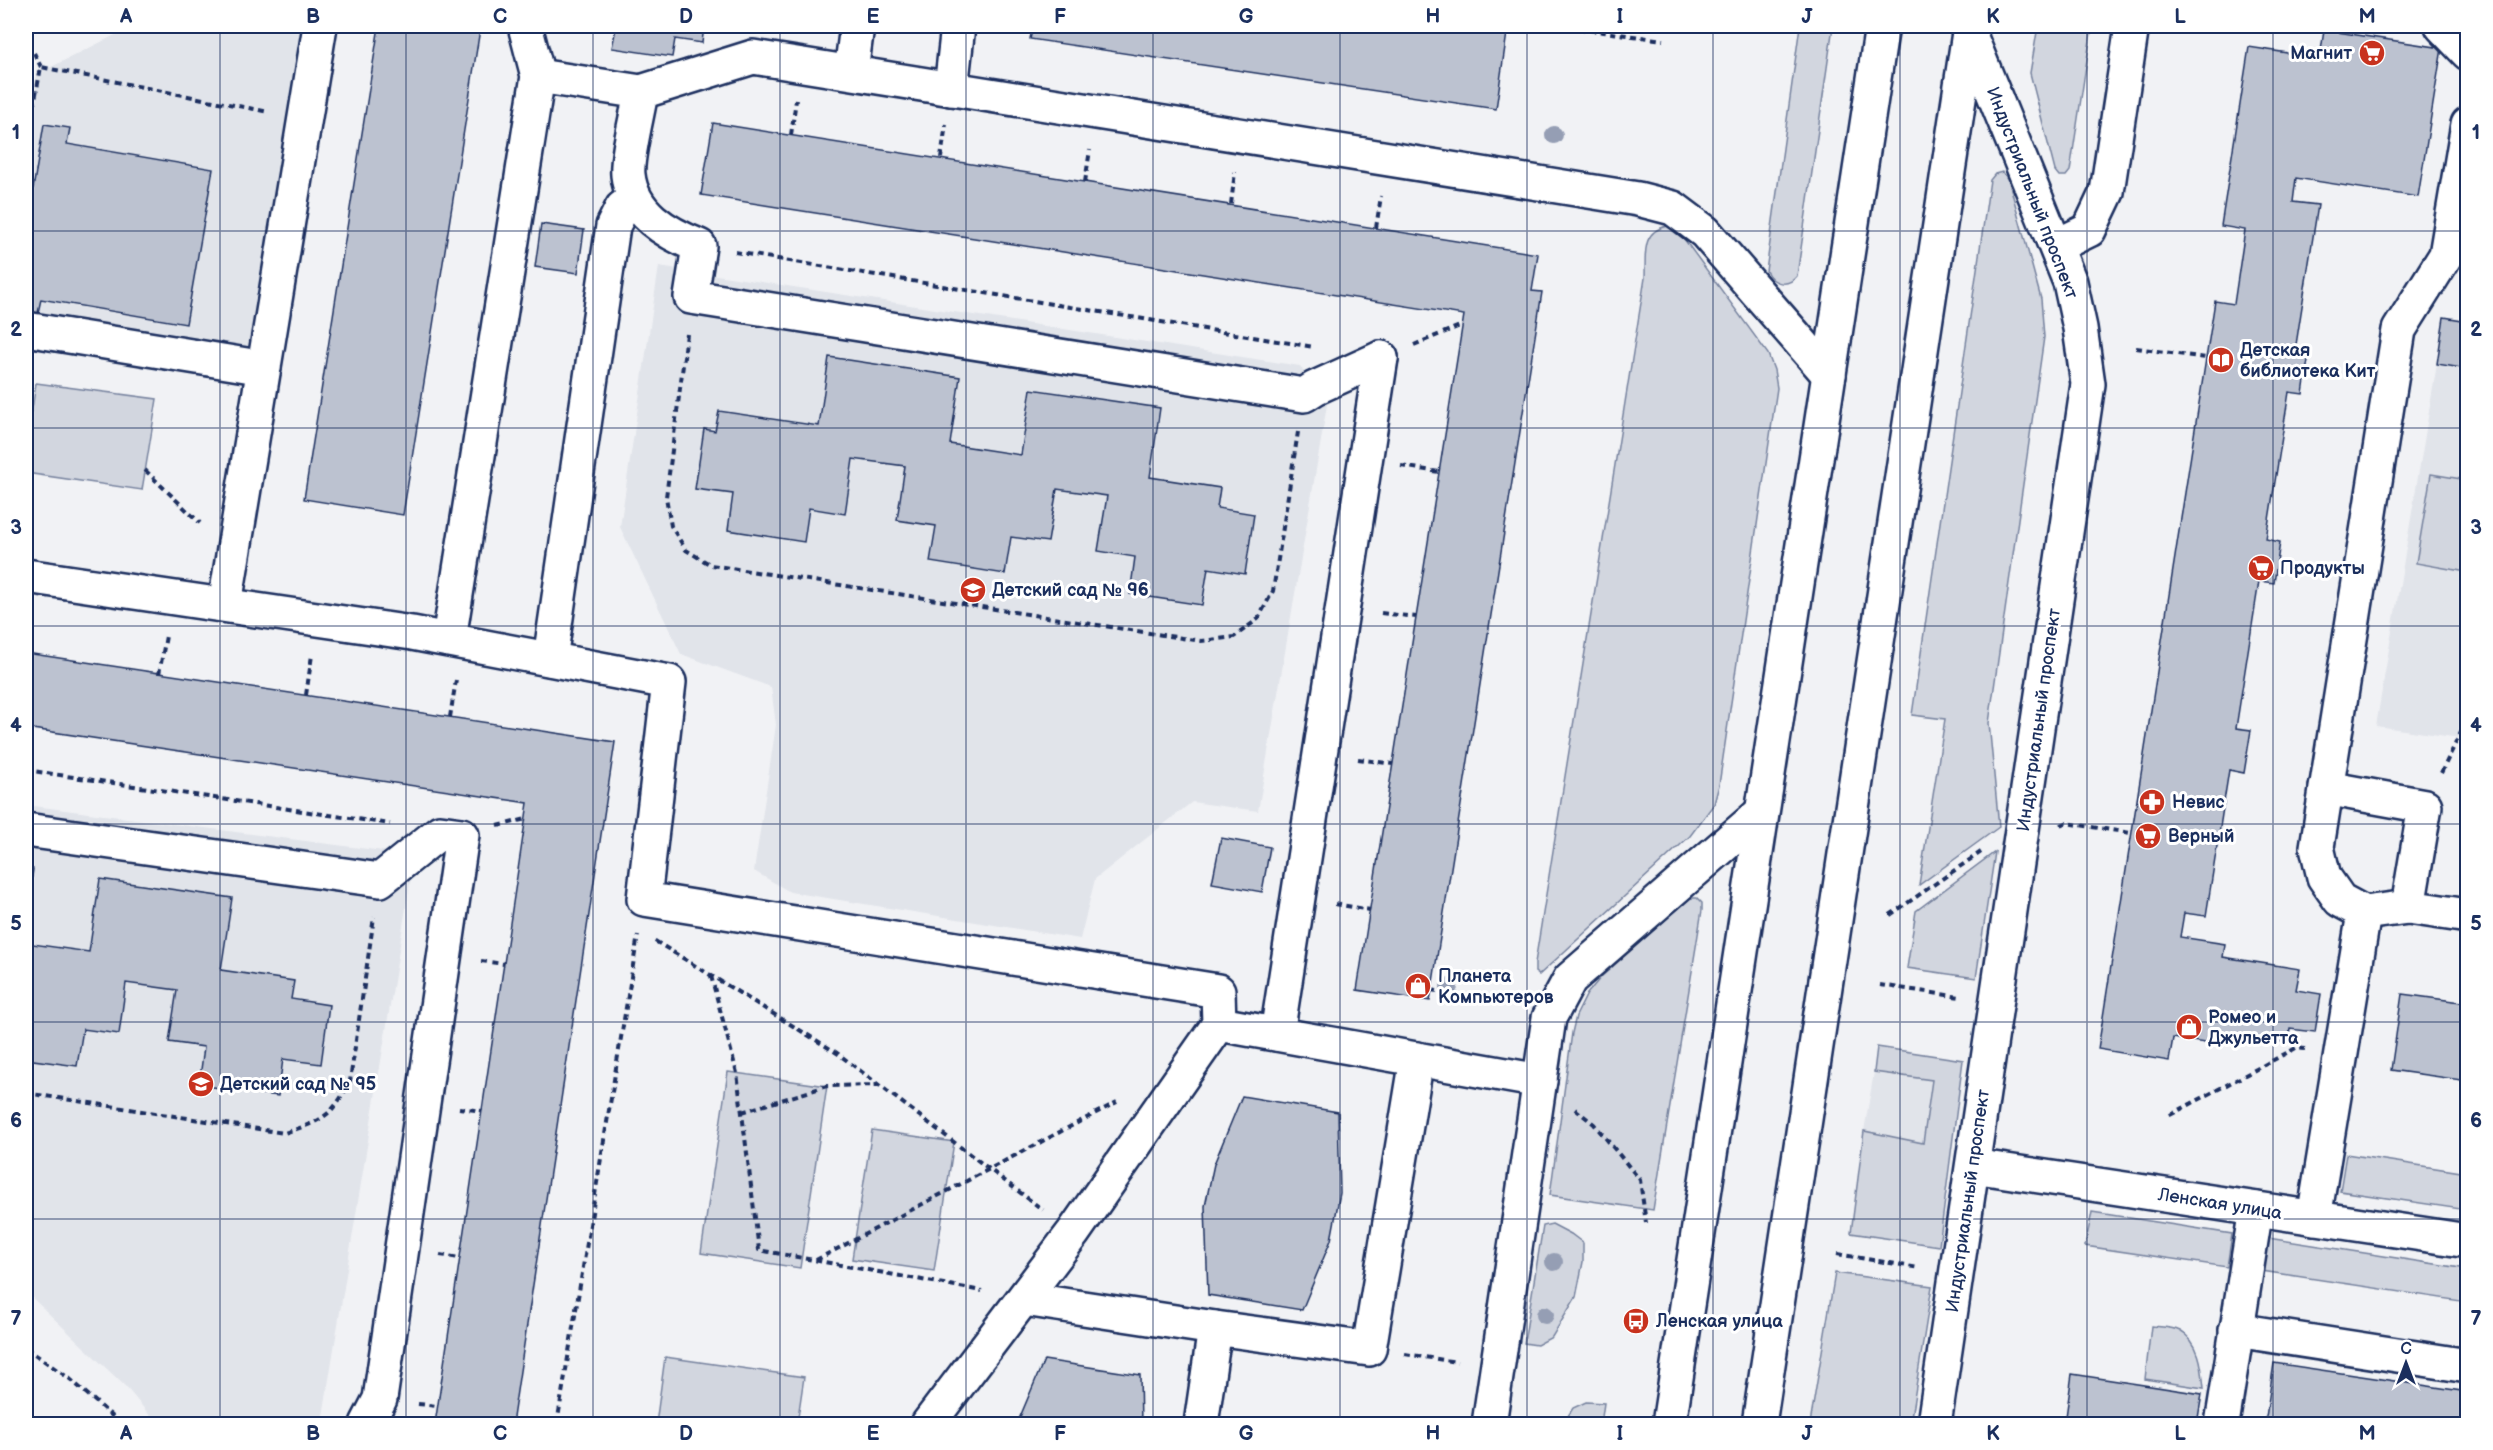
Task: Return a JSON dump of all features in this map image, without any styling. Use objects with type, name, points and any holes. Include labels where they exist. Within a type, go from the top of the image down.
[{"type":"main road","points":[[225,604],[320,26]]},
{"type":"main road","points":[[449,639],[538,76],[525,26]]},
{"type":"main road","points":[[851,72],[857,26]]},
{"type":"main road","points":[[951,89],[958,26]]},
{"type":"main road","points":[[1669,1425],[1882,26]]},
{"type":"main road","points":[[2056,246],[2089,230],[2107,192],[2132,26]]},
{"type":"main road","points":[[2442,26],[2468,53]]},
{"type":"main road","name":"Индустриальный проспект","points":[[1934,1425],[2088,384],[2080,328],[2070,282],[1970,29]]},
{"type":"main road","name":"Индустриальный проспект","points":[[1759,1425],[1970,29]]},
{"type":"main road","points":[[538,76],[641,92],[753,57],[1638,199],[1672,208],[1705,232],[1829,375]]},
{"type":"main road","points":[[641,92],[628,173],[634,199],[651,219],[676,237],[699,246],[691,297],[1304,395],[1381,358]]},
{"type":"main road","points":[[2468,124],[2446,255],[2399,330],[2317,847],[2324,877],[2340,900],[2364,913],[2408,907],[2468,916]]},
{"type":"main road","points":[[550,658],[613,226],[622,208],[634,199]]},
{"type":"main road","points":[[26,329],[264,369]]},
{"type":"main road","points":[[1277,1034],[1381,358]]},
{"type":"main road","points":[[26,576],[449,639],[669,682],[644,899],[1218,991],[1219,1024],[1073,1233],[928,1425]]},
{"type":"main road","points":[[2326,789],[2425,806],[2408,907]]},
{"type":"main road","points":[[1489,1425],[1549,1018],[1570,979],[1761,813]]},
{"type":"main road","points":[[26,830],[380,880],[440,832],[462,835],[380,1399],[367,1425]]},
{"type":"main road","points":[[2314,1218],[2364,913]]},
{"type":"main road","points":[[1219,1024],[1540,1081]]},
{"type":"main road","points":[[1024,1299],[1369,1349],[1417,1059]]},
{"type":"main road","name":"Ленская улица","points":[[1973,1166],[2468,1241]]},
{"type":"main road","points":[[2222,1425],[2256,1209]]},
{"type":"main road","points":[[1201,1425],[1215,1328]]},
{"type":"main road","points":[[2236,1330],[2468,1366]]},
{"type":"path","points":[[1582,26],[1582,28],[1663,40]]},
{"type":"path","points":[[26,148],[41,67],[33,53]]},
{"type":"path","points":[[41,67],[305,120]]},
{"type":"path","points":[[699,246],[1322,348]]},
{"type":"path","points":[[691,297],[666,497],[671,526],[686,550],[711,566],[1201,641],[1234,637],[1258,619],[1273,591],[1304,395]]},
{"type":"path","points":[[1381,358],[1462,325]]},
{"type":"path","points":[[2136,348],[2206,358]]},
{"type":"path","points":[[145,470],[233,555]]},
{"type":"path","points":[[2425,806],[2468,718]]},
{"type":"path","points":[[26,770],[440,832]]},
{"type":"path","points":[[2066,823],[2131,833]]},
{"type":"path","points":[[1890,915],[1987,848]]},
{"type":"path","points":[[26,1093],[284,1132],[314,1124],[338,1104],[350,1081],[380,880]]},
{"type":"path","points":[[557,1425],[639,932],[837,1053],[1073,1233]]},
{"type":"path","points":[[711,976],[737,1073],[759,1250],[1024,1299]]},
{"type":"path","points":[[1880,986],[1961,997]]},
{"type":"path","points":[[1431,990],[1512,1003]]},
{"type":"path","points":[[2170,1115],[2296,1048],[2340,1054]]},
{"type":"path","points":[[1540,1081],[1594,1124],[1640,1180],[1647,1223]]},
{"type":"path","points":[[742,1112],[827,1086],[879,1085]]},
{"type":"path","points":[[815,1260],[1120,1100]]},
{"type":"path","points":[[1837,1254],[1923,1268]]},
{"type":"path","points":[[26,1348],[70,1379],[121,1425]]},
{"type":"path","points":[[1369,1349],[1457,1362]]},
{"type":"shaded area","points":[[133,26],[303,26],[249,349],[26,314],[26,136],[37,74]]},
{"type":"shaded area","points":[[1800,26],[1833,26],[1797,276],[1789,282],[1780,283],[1772,279],[1766,271]]},
{"type":"shaded area","points":[[2038,26],[2092,26],[2070,171],[2066,176],[2059,176],[2055,171],[2030,73]]},
{"type":"shaded area","points":[[2002,172],[2008,178],[2041,299],[2044,337],[1989,723],[1999,827],[1919,885],[1945,719],[1912,715],[1990,180],[1995,174]]},
{"type":"shaded area","points":[[1668,226],[1679,232],[1768,354],[1777,388],[1719,785],[1714,804],[1690,836],[1539,975],[1535,972],[1535,963],[1645,278],[1646,246],[1653,233]]},
{"type":"shaded area","name":"Детский сад № 96","points":[[659,266],[1300,366],[1327,405],[1258,811],[1192,802],[1095,879],[1080,939],[790,892],[754,871],[776,725],[771,687],[681,654],[620,527]]},
{"type":"shaded area","points":[[2437,364],[2467,369],[2467,739],[2376,726]]},
{"type":"shaded area","points":[[36,383],[157,399],[142,490],[26,473],[26,449]]},
{"type":"shaded area","points":[[2431,474],[2467,480],[2467,572],[2416,563]]},
{"type":"shaded area","name":"Детский сад № 95","points":[[26,805],[391,852],[411,877],[323,1416],[299,1424],[157,1424],[126,1387],[26,1292]]},
{"type":"shaded area","points":[[1995,852],[1976,978],[1907,968],[1916,911]]},
{"type":"shaded area","points":[[1690,898],[1697,898],[1702,903],[1702,910],[1653,1210],[1550,1195],[1576,1016],[1587,994],[1601,977]]},
{"type":"shaded area","points":[[1877,1047],[1963,1060],[1939,1246],[1851,1233],[1864,1131],[1923,1143],[1932,1080],[1874,1072]]},
{"type":"shaded area","points":[[728,1072],[827,1086],[800,1268],[701,1253]]},
{"type":"shaded area","points":[[1874,1072],[1932,1080],[1923,1143],[1864,1131]]},
{"type":"shaded area","points":[[872,1130],[954,1142],[934,1271],[852,1259]]},
{"type":"shaded area","points":[[2346,1154],[2467,1173],[2467,1210],[2340,1191]]},
{"type":"shaded area","points":[[2092,1212],[2232,1234],[2227,1267],[2085,1246]]},
{"type":"shaded area","points":[[1552,1224],[1583,1243],[1583,1262],[1576,1297],[1552,1337],[1537,1345],[1524,1343],[1543,1226]]},
{"type":"shaded area","points":[[2268,1238],[2467,1269],[2467,1302],[2262,1271]]},
{"type":"shaded area","points":[[1835,1273],[1932,1286],[1910,1424],[1810,1424]]},
{"type":"shaded area","points":[[2151,1326],[2177,1330],[2187,1336],[2199,1356],[2204,1388],[2145,1379]]},
{"type":"shaded area","points":[[665,1357],[804,1377],[797,1424],[656,1424]]},
{"type":"shaded area","points":[[1586,1402],[1604,1403],[1601,1424],[1563,1424],[1573,1408]]},
{"type":"building","points":[[379,26],[457,26],[480,29],[403,515],[304,499]]},
{"type":"building","points":[[601,26],[704,26],[702,43],[675,39],[672,57],[612,48],[616,28]]},
{"type":"building","points":[[1033,26],[1508,26],[1496,109],[1030,39]]},
{"type":"building","points":[[2324,30],[2442,48],[2418,197],[2296,178],[2293,202],[2318,205],[2295,351],[2309,353],[2303,394],[2289,392],[2266,539],[2280,542],[2274,583],[2259,581],[2236,728],[2251,730],[2244,773],[2229,770],[2206,916],[2184,913],[2180,937],[2225,944],[2223,957],[2300,969],[2296,990],[2321,994],[2315,1032],[2290,1029],[2288,1043],[2213,1031],[2211,1044],[2173,1038],[2169,1061],[2098,1049],[2215,301],[2234,304],[2245,230],[2221,226],[2249,47],[2320,58]]},
{"type":"building","points":[[713,123],[1538,254],[1532,291],[1542,292],[1430,1001],[1357,990],[1464,315],[701,195]]},
{"type":"building","points":[[44,124],[70,128],[67,144],[213,169],[186,324],[41,299],[38,313],[26,311],[26,230]]},
{"type":"building","points":[[541,224],[584,230],[578,273],[535,267]]},
{"type":"building","points":[[2444,317],[2468,321],[2468,369],[2437,364]]},
{"type":"building","points":[[829,357],[960,377],[950,444],[1021,455],[1031,389],[1160,408],[1150,477],[1220,488],[1217,508],[1254,514],[1245,574],[1208,568],[1202,605],[1130,594],[1135,557],[1098,551],[1107,496],[1057,489],[1048,542],[1011,537],[1005,574],[930,562],[936,526],[897,520],[905,466],[853,459],[845,514],[809,508],[804,542],[728,530],[733,494],[695,489],[704,429],[715,431],[719,411],[819,426]]},
{"type":"building","points":[[26,653],[615,742],[512,1424],[435,1424],[528,803],[26,728]]},
{"type":"building","points":[[1221,838],[1270,847],[1262,892],[1212,883]]},
{"type":"building","points":[[26,867],[33,869],[26,922]]},
{"type":"building","points":[[100,879],[232,898],[221,970],[294,981],[291,999],[329,1005],[321,1064],[283,1059],[278,1096],[199,1085],[204,1047],[169,1042],[177,990],[126,983],[119,1034],[83,1029],[77,1066],[26,1059],[26,943],[89,952]]},
{"type":"building","points":[[2402,994],[2468,1003],[2468,1081],[2391,1070]]},
{"type":"building","points":[[1242,1096],[1338,1112],[1340,1193],[1331,1240],[1302,1310],[1208,1295],[1205,1206],[1214,1164]]},
{"type":"building","points":[[1044,1360],[1140,1375],[1141,1424],[1017,1424]]},
{"type":"building","points":[[2274,1363],[2468,1392],[2468,1424],[2265,1424]]},
{"type":"building","points":[[2072,1374],[2202,1394],[2197,1424],[2065,1424]]},
{"type":"place","name":"Магнит","points":[[2372,53]]},
{"type":"place","name":"Детская библиотека Кит","points":[[2221,360]]},
{"type":"place","name":"Продукты","points":[[2261,568]]},
{"type":"place","name":"Детский сад № 96","points":[[973,590]]},
{"type":"place","name":"Невис","points":[[2152,802]]},
{"type":"place","name":"Верный","points":[[2148,836]]},
{"type":"place","name":"Планета Компьютеров","points":[[1418,986]]},
{"type":"place","name":"Ромео и Джульетта","points":[[2189,1027]]},
{"type":"place","name":"Детский сад № 95","points":[[201,1084]]},
{"type":"place","name":"Ленская улица","points":[[1636,1321]]}]
